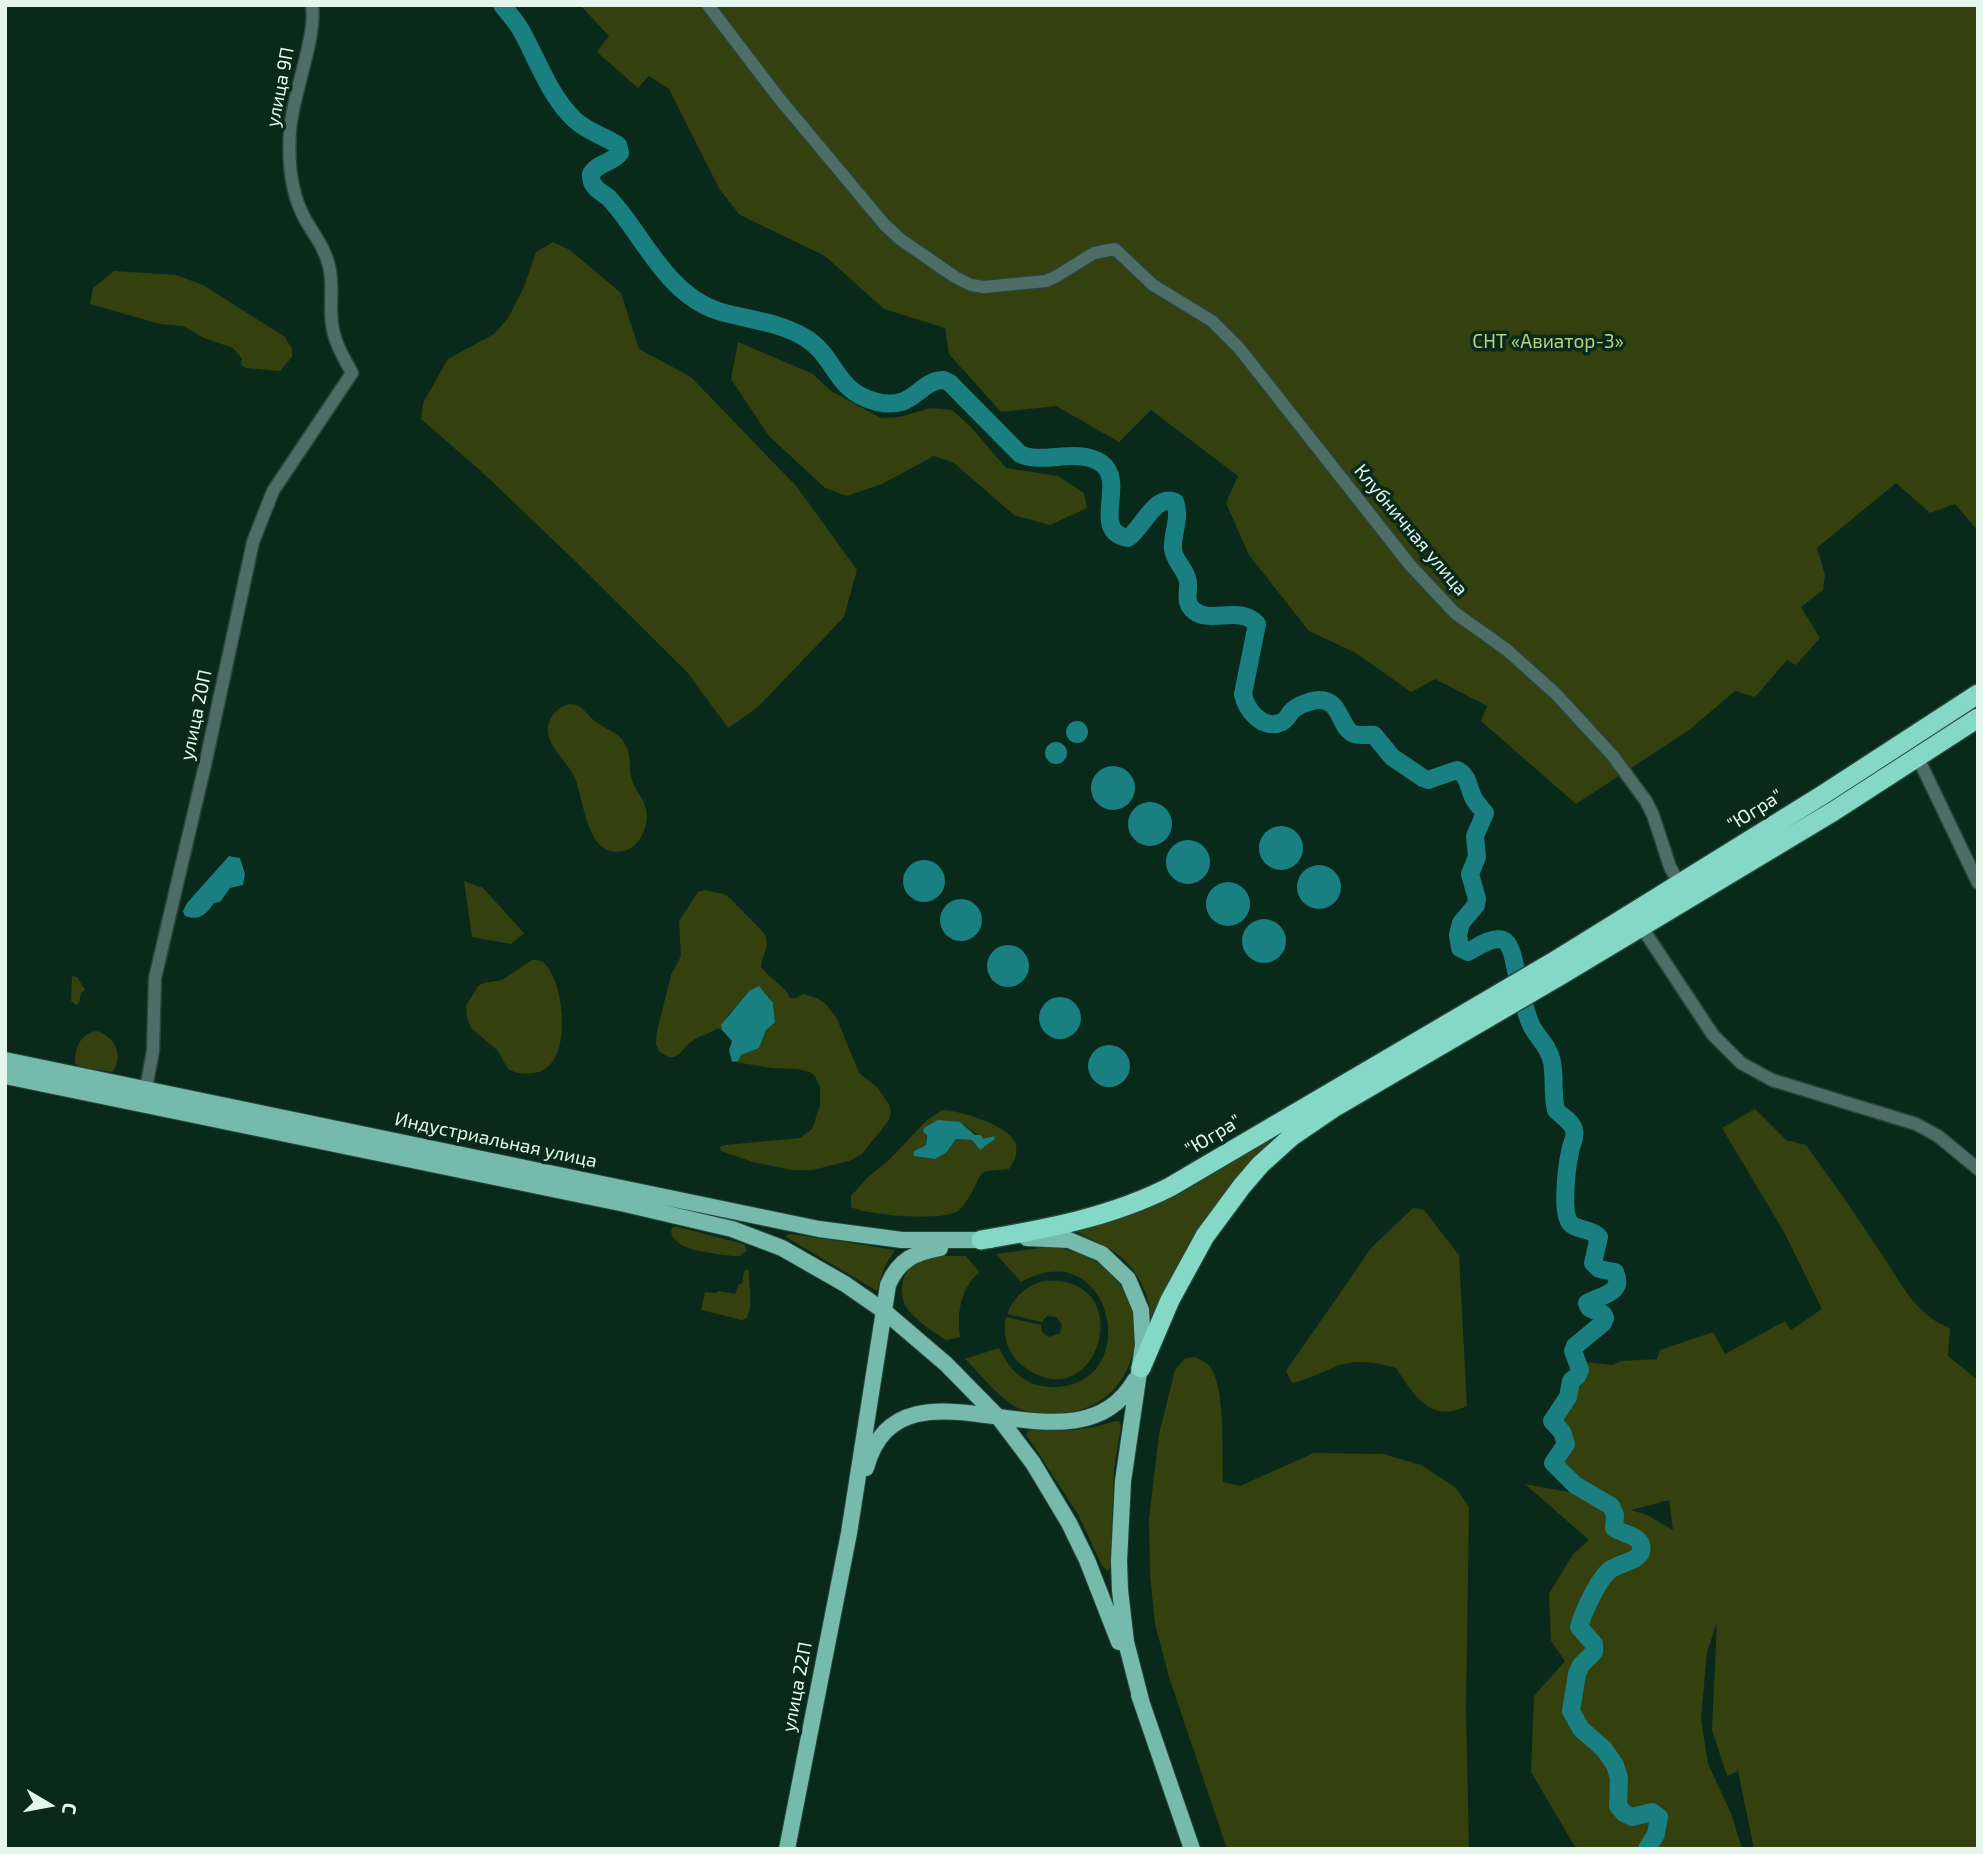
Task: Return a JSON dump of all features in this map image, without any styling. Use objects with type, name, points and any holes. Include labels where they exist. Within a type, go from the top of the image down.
[{"type":"highway","name":"\"Югра\"","points":[[1557,969],[1679,883],[1978,694]]},
{"type":"highway","points":[[1141,1368],[1170,1300],[1205,1236],[1242,1186],[1291,1137],[1492,1007],[1557,969],[1641,926],[1918,758],[1978,718]]},
{"type":"highway","points":[[1907,741],[1918,758]]},
{"type":"highway","name":"\"Югра\"","points":[[981,1240],[1096,1216],[1156,1194],[1492,1007]]},
{"type":"main road","name":"Индустриальная улица","points":[[5,1060],[819,1229],[902,1240],[981,1240]]},
{"type":"main road","name":"Индустриальная улица","points":[[5,1076],[455,1168],[722,1227],[757,1238],[798,1256],[884,1311]]},
{"type":"main road","points":[[1142,1704],[1126,1642],[1119,1561],[1123,1481],[1144,1333],[1141,1310],[1133,1289],[1120,1269],[1101,1254],[1079,1243],[1059,1238],[981,1240],[910,1256],[892,1275],[884,1311],[946,1364],[999,1418],[1032,1463],[1069,1523],[1087,1560],[1142,1704],[1192,1849]]},
{"type":"main road","name":"улица 22П","points":[[787,1849],[849,1533],[884,1311]]},
{"type":"main road","points":[[999,1418],[1050,1422],[1090,1417],[1123,1397],[1141,1368]]},
{"type":"main road","name":"улица 22П","points":[[849,1533],[874,1443],[891,1425],[926,1411],[943,1410],[999,1418]]},
{"type":"street","name":"улица 9П","points":[[312,5],[310,36],[292,111],[289,164],[292,186],[301,211],[327,259],[332,281],[332,324],[338,347],[352,373]]},
{"type":"street","name":"Клубничная улица","points":[[708,5],[778,97],[884,224],[900,239],[955,277],[971,285],[984,287],[1038,282],[1058,276],[1094,253],[1115,249],[1153,285],[1212,321],[1269,385],[1410,565],[1455,613],[1507,650],[1556,694],[1613,756],[1646,801],[1670,867],[1679,883]]},
{"type":"street","name":"улица 20П","points":[[146,1088],[153,1051],[155,978],[253,542],[273,491],[352,373]]},
{"type":"street","points":[[1918,758],[1978,883]]},
{"type":"street","points":[[1641,926],[1713,1035],[1741,1063],[1772,1080],[1916,1124],[1938,1136],[1978,1169]]},
{"type":"green space","name":"СНТ «Авиатор-3»","points":[[580,5],[1978,5],[1978,531],[1955,504],[1930,513],[1896,483],[1817,548],[1825,575],[1823,590],[1801,607],[1820,638],[1796,665],[1787,660],[1755,697],[1735,691],[1689,730],[1576,804],[1481,721],[1487,706],[1435,679],[1411,692],[1356,653],[1309,631],[1249,555],[1226,503],[1238,476],[1151,410],[1119,442],[1056,406],[1001,412],[949,354],[945,328],[884,309],[825,256],[740,215],[720,190],[669,89],[649,76],[638,88],[597,52],[609,36]]},
{"type":"green space","points":[[553,242],[570,250],[621,293],[639,349],[691,377],[797,487],[857,570],[844,617],[758,707],[728,728],[688,673],[483,473],[421,419],[423,403],[448,359],[494,334],[508,318],[524,287],[536,252]]},
{"type":"green space","points":[[114,271],[176,275],[203,285],[285,337],[292,349],[292,357],[280,371],[246,368],[241,365],[242,359],[233,348],[204,338],[183,326],[160,324],[90,304],[93,288]]},
{"type":"green space","points":[[738,342],[813,374],[831,391],[881,418],[900,417],[930,408],[952,410],[970,426],[1006,468],[1058,476],[1084,493],[1087,508],[1050,525],[1014,515],[954,463],[934,456],[882,484],[847,496],[825,488],[769,436],[731,379]]},
{"type":"green space","points":[[570,704],[579,706],[596,722],[616,734],[627,748],[632,780],[647,815],[640,839],[627,850],[613,851],[603,847],[595,838],[574,776],[555,750],[548,735],[550,720],[554,714],[558,709]]},
{"type":"green space","points":[[464,881],[483,888],[524,933],[511,944],[472,937]]},
{"type":"green space","points":[[706,890],[727,895],[764,933],[766,946],[761,967],[790,998],[803,994],[826,1004],[837,1019],[859,1073],[877,1087],[889,1104],[889,1120],[862,1154],[849,1161],[813,1170],[792,1170],[753,1162],[721,1151],[720,1147],[725,1145],[800,1138],[812,1129],[820,1106],[820,1087],[810,1072],[735,1062],[741,1055],[759,1048],[766,1030],[775,1021],[773,1003],[762,989],[749,991],[727,1016],[722,1030],[725,1033],[718,1028],[692,1041],[674,1057],[659,1051],[656,1044],[657,1031],[671,975],[681,956],[679,921],[698,892]]},
{"type":"green space","points":[[532,960],[543,962],[553,975],[558,990],[562,1025],[555,1057],[547,1068],[534,1073],[521,1073],[508,1069],[498,1051],[471,1028],[466,1006],[478,986],[502,980]]},
{"type":"green space","points":[[72,976],[77,977],[85,990],[76,1005],[71,1001]]},
{"type":"green space","points":[[96,1031],[108,1037],[116,1047],[118,1059],[113,1072],[79,1067],[75,1063],[79,1042]]},
{"type":"green space","points":[[1755,1109],[1786,1140],[1806,1145],[1915,1303],[1925,1313],[1950,1328],[1948,1356],[1978,1380],[1978,1849],[1754,1849],[1738,1771],[1727,1776],[1712,1730],[1717,1622],[1707,1652],[1701,1719],[1708,1764],[1731,1813],[1742,1849],[1579,1849],[1574,1845],[1531,1772],[1534,1696],[1565,1661],[1551,1641],[1549,1594],[1573,1554],[1589,1540],[1525,1484],[1569,1492],[1615,1505],[1560,1464],[1569,1442],[1559,1420],[1572,1403],[1575,1386],[1580,1383],[1585,1362],[1613,1365],[1621,1361],[1657,1359],[1660,1350],[1713,1332],[1725,1354],[1785,1321],[1791,1330],[1822,1309],[1784,1232],[1722,1128]],"holes":[[[1669,1500],[1673,1530],[1647,1515],[1631,1510]]]},
{"type":"green space","points":[[942,1110],[991,1123],[1013,1139],[1016,1155],[1009,1169],[981,1174],[965,1203],[958,1211],[950,1214],[904,1216],[872,1213],[851,1207],[851,1196],[926,1121]],"holes":[[[945,1121],[963,1124],[983,1139],[994,1136],[995,1139],[980,1150],[972,1140],[956,1139],[946,1153],[935,1159],[913,1156],[914,1151],[926,1145],[926,1135],[931,1125]]]},
{"type":"green space","points":[[1280,1130],[1283,1134],[1151,1326],[1145,1291],[1126,1262],[1103,1245],[1074,1230]]},
{"type":"green space","points":[[1413,1208],[1424,1210],[1459,1255],[1467,1406],[1454,1411],[1433,1409],[1417,1397],[1396,1368],[1375,1363],[1347,1363],[1292,1383],[1286,1371],[1372,1247]]},
{"type":"green space","points":[[673,1227],[744,1244],[747,1250],[740,1256],[733,1256],[696,1250],[674,1238],[671,1231]]},
{"type":"green space","points":[[792,1234],[895,1250],[884,1268],[877,1291],[786,1237]]},
{"type":"green space","points":[[1047,1247],[1086,1256],[1113,1276],[1130,1303],[1135,1334],[1130,1363],[1114,1389],[1088,1407],[1052,1414],[1034,1413],[1016,1407],[965,1359],[999,1348],[1008,1364],[1020,1376],[1034,1384],[1052,1387],[1081,1381],[1100,1364],[1108,1341],[1106,1315],[1096,1293],[1078,1277],[1053,1272],[1021,1282],[996,1254]]},
{"type":"green space","points":[[933,1256],[966,1256],[979,1272],[968,1286],[961,1302],[960,1337],[946,1340],[914,1316],[903,1300],[902,1285],[911,1266]]},
{"type":"green space","points":[[747,1269],[750,1300],[747,1318],[742,1320],[701,1310],[705,1292],[735,1294]]},
{"type":"green space","points":[[1044,1281],[1074,1285],[1093,1299],[1100,1320],[1098,1342],[1088,1362],[1072,1376],[1049,1379],[1023,1366],[1013,1356],[1007,1344],[1006,1317],[1041,1325],[1042,1332],[1049,1337],[1060,1333],[1062,1324],[1056,1317],[1047,1316],[1042,1322],[1007,1314],[1021,1293]]},
{"type":"green space","points":[[1194,1357],[1208,1365],[1216,1380],[1221,1408],[1223,1482],[1240,1486],[1314,1453],[1383,1454],[1421,1465],[1456,1488],[1469,1507],[1466,1709],[1469,1849],[1227,1849],[1169,1677],[1155,1624],[1150,1575],[1149,1519],[1159,1434],[1175,1370],[1184,1359]]},
{"type":"green space","points":[[1119,1421],[1121,1426],[1114,1469],[1108,1571],[1102,1566],[1079,1516],[1026,1434],[1030,1429],[1073,1430]]},
{"type":"water","points":[[1077,721],[1085,724],[1088,732],[1085,740],[1077,743],[1069,740],[1066,732],[1069,724]]},
{"type":"water","points":[[1056,742],[1064,745],[1067,753],[1064,761],[1056,764],[1048,761],[1045,753],[1048,745]]},
{"type":"water","points":[[1113,766],[1128,773],[1135,788],[1128,803],[1113,810],[1098,803],[1091,788],[1098,773]]},
{"type":"water","points":[[1150,802],[1165,809],[1172,824],[1165,839],[1150,846],[1135,839],[1128,824],[1135,809]]},
{"type":"water","points":[[1281,826],[1296,833],[1303,848],[1296,863],[1281,870],[1266,863],[1259,848],[1266,833]]},
{"type":"water","points":[[1188,840],[1203,847],[1210,862],[1203,877],[1188,884],[1173,877],[1166,862],[1173,847]]},
{"type":"water","points":[[229,856],[240,858],[245,874],[243,885],[230,888],[220,902],[214,903],[202,916],[185,916],[183,911],[187,903]]},
{"type":"water","points":[[924,860],[939,866],[945,881],[939,896],[924,902],[909,896],[903,881],[909,866]]},
{"type":"water","points":[[1319,865],[1334,872],[1341,887],[1334,902],[1319,909],[1304,902],[1297,887],[1304,872]]},
{"type":"water","points":[[1228,882],[1243,889],[1250,904],[1243,919],[1228,926],[1213,919],[1206,904],[1213,889]]},
{"type":"water","points":[[961,899],[976,905],[982,920],[976,935],[961,941],[946,935],[940,920],[946,905]]},
{"type":"water","points":[[1264,919],[1279,926],[1286,941],[1279,956],[1264,963],[1249,956],[1242,941],[1249,926]]},
{"type":"water","points":[[1008,945],[1023,951],[1029,966],[1023,981],[1008,987],[993,981],[987,966],[993,951]]},
{"type":"water","points":[[759,986],[773,1003],[775,1022],[766,1030],[759,1048],[732,1062],[729,1050],[732,1041],[721,1025],[749,991]]},
{"type":"water","points":[[1060,997],[1075,1003],[1081,1018],[1075,1033],[1060,1039],[1045,1033],[1039,1018],[1045,1003]]},
{"type":"water","points":[[1109,1045],[1124,1051],[1130,1066],[1124,1081],[1109,1087],[1094,1081],[1088,1066],[1094,1051]]},
{"type":"water","points":[[938,1120],[960,1122],[983,1139],[994,1136],[995,1139],[980,1150],[972,1140],[956,1139],[946,1153],[935,1159],[913,1156],[914,1151],[926,1145],[927,1135],[923,1132],[924,1128]]},
{"type":"waterway","points":[[502,5],[520,28],[551,90],[566,111],[585,128],[618,145],[620,153],[594,170],[591,174],[592,183],[618,208],[665,272],[689,296],[718,311],[773,324],[804,337],[823,354],[843,382],[863,397],[890,404],[900,402],[935,381],[944,380],[1020,454],[1039,458],[1082,456],[1101,463],[1108,471],[1111,482],[1109,516],[1111,526],[1117,534],[1128,538],[1155,507],[1168,501],[1175,502],[1177,514],[1173,549],[1187,578],[1189,605],[1199,614],[1206,616],[1242,616],[1257,624],[1243,694],[1256,717],[1268,724],[1275,724],[1284,721],[1293,710],[1302,705],[1316,700],[1326,701],[1336,708],[1348,730],[1360,735],[1374,735],[1392,757],[1423,778],[1428,780],[1457,770],[1466,778],[1474,799],[1485,813],[1475,836],[1477,857],[1470,874],[1477,899],[1476,905],[1461,923],[1458,935],[1460,948],[1468,952],[1494,939],[1503,940],[1510,948],[1529,1021],[1551,1056],[1556,1110],[1574,1130],[1566,1178],[1567,1217],[1573,1226],[1599,1237],[1593,1263],[1599,1269],[1615,1272],[1617,1279],[1617,1285],[1610,1293],[1587,1303],[1589,1308],[1603,1314],[1605,1318],[1573,1351],[1580,1370],[1571,1381],[1568,1397],[1552,1421],[1562,1432],[1566,1444],[1553,1463],[1575,1485],[1611,1506],[1615,1515],[1614,1528],[1633,1537],[1641,1545],[1639,1555],[1605,1574],[1584,1613],[1579,1627],[1594,1644],[1594,1652],[1581,1665],[1577,1674],[1571,1711],[1581,1729],[1604,1749],[1615,1765],[1619,1778],[1618,1806],[1632,1817],[1652,1812],[1659,1817],[1656,1834],[1647,1849]]}]
